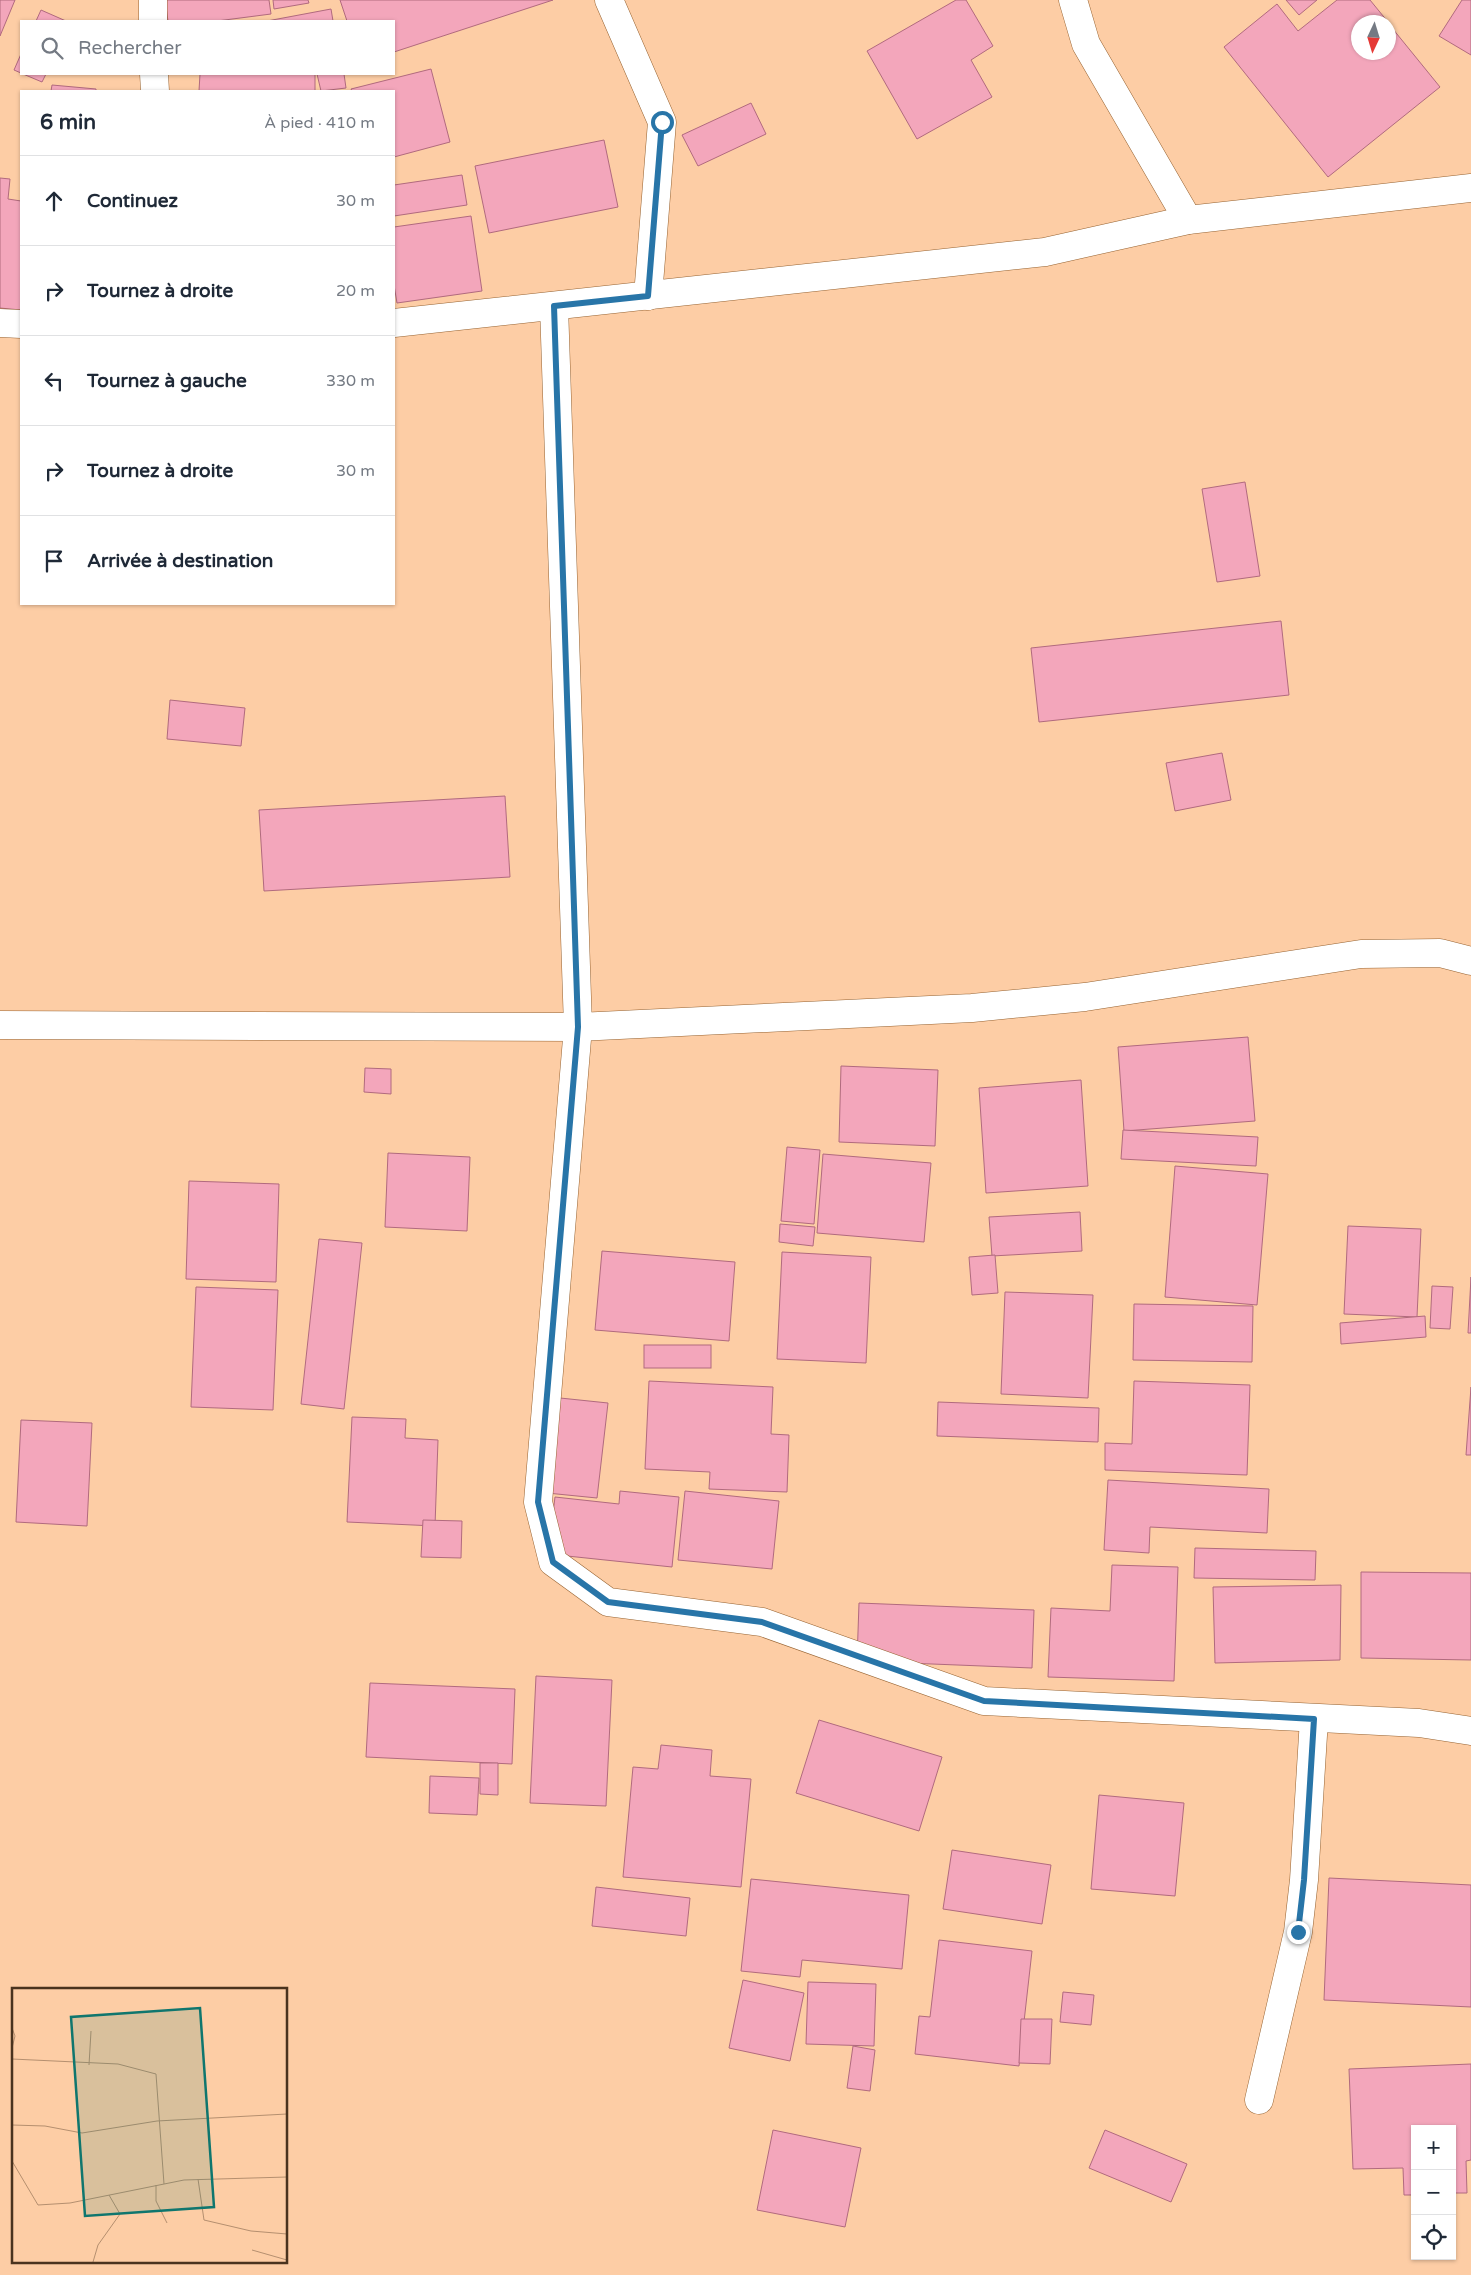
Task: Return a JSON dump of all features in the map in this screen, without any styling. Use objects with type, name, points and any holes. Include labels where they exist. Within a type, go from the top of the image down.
[{"type":"street","points":[[153,0],[153,20]]},
{"type":"street","points":[[608,0],[662,122],[648,296]]},
{"type":"street","points":[[1073,0],[1086,44],[1188,220]]},
{"type":"street","points":[[154,75],[155,90]]},
{"type":"street","points":[[395,323],[1046,252],[1188,220],[1471,188]]},
{"type":"street","points":[[554,306],[578,1027],[538,1502],[553,1562],[608,1602],[762,1622],[984,1701],[1419,1724],[1471,1731]]},
{"type":"street","points":[[0,323],[20,324]]},
{"type":"street","points":[[0,1025],[578,1027],[981,1007],[1085,997],[1361,954],[1440,953],[1471,961]]},
{"type":"street","points":[[1259,2100],[1298,1932],[1304,1880],[1314,1719]]},
{"type":"building","points":[[0,0],[15,0],[0,36]]},
{"type":"building","points":[[165,0],[269,0],[271,14],[225,20],[168,20]]},
{"type":"building","points":[[273,0],[308,0],[309,3],[274,9]]},
{"type":"building","points":[[340,0],[553,0],[395,52],[395,20],[347,20]]},
{"type":"building","points":[[956,0],[966,0],[993,46],[971,60],[992,97],[917,139],[867,51]]},
{"type":"building","points":[[1286,0],[1317,0],[1299,15]]},
{"type":"building","points":[[1337,0],[1370,0],[1382,15],[1351,15],[1351,60],[1396,60],[1396,33],[1440,87],[1328,177],[1224,47],[1277,4],[1298,31]]},
{"type":"building","points":[[1462,0],[1471,0],[1471,55],[1439,36]]},
{"type":"building","points":[[331,9],[333,20],[272,20]]},
{"type":"building","points":[[41,10],[64,20],[36,20]]},
{"type":"building","points":[[20,56],[20,73],[14,70]]},
{"type":"building","points":[[431,69],[450,142],[395,157],[395,90],[351,89]]},
{"type":"building","points":[[25,75],[46,75],[42,82]]},
{"type":"building","points":[[200,75],[315,75],[315,90],[199,90]]},
{"type":"building","points":[[317,75],[344,75],[346,88],[321,90]]},
{"type":"building","points":[[52,85],[96,89],[96,90],[51,90]]},
{"type":"building","points":[[751,103],[766,134],[698,166],[682,135]]},
{"type":"building","points":[[604,140],[618,207],[489,233],[475,166]]},
{"type":"building","points":[[462,175],[467,205],[395,216],[395,185]]},
{"type":"building","points":[[0,178],[10,179],[8,199],[20,201],[20,310],[0,308]]},
{"type":"building","points":[[471,216],[482,291],[397,303],[395,291],[395,227]]},
{"type":"building","points":[[1245,482],[1260,576],[1217,582],[1202,489]]},
{"type":"building","points":[[1281,621],[1289,695],[1039,722],[1031,648]]},
{"type":"building","points":[[170,700],[245,708],[241,746],[167,739]]},
{"type":"building","points":[[1222,753],[1231,800],[1175,811],[1166,763]]},
{"type":"building","points":[[505,796],[510,877],[264,891],[259,810]]},
{"type":"building","points":[[1248,1037],[1255,1121],[1124,1131],[1118,1047]]},
{"type":"building","points":[[841,1066],[938,1070],[935,1146],[839,1142]]},
{"type":"building","points":[[365,1068],[391,1069],[391,1094],[364,1092]]},
{"type":"building","points":[[1081,1080],[1088,1186],[986,1193],[979,1088]]},
{"type":"building","points":[[1123,1130],[1258,1137],[1256,1166],[1121,1159]]},
{"type":"building","points":[[787,1147],[820,1150],[814,1224],[781,1221]]},
{"type":"building","points":[[388,1153],[470,1157],[467,1231],[385,1227]]},
{"type":"building","points":[[823,1154],[931,1163],[924,1242],[817,1233]]},
{"type":"building","points":[[1175,1166],[1268,1174],[1257,1305],[1165,1297]]},
{"type":"building","points":[[189,1181],[279,1184],[276,1282],[186,1279]]},
{"type":"building","points":[[1080,1212],[1082,1251],[992,1256],[989,1217]]},
{"type":"building","points":[[780,1224],[815,1227],[813,1246],[779,1242]]},
{"type":"building","points":[[1348,1226],[1421,1229],[1417,1317],[1344,1314]]},
{"type":"building","points":[[319,1239],[362,1243],[344,1409],[301,1404]]},
{"type":"building","points":[[602,1251],[735,1262],[729,1341],[595,1330]]},
{"type":"building","points":[[782,1252],[871,1257],[866,1363],[777,1359]]},
{"type":"building","points":[[995,1255],[998,1293],[972,1295],[969,1257]]},
{"type":"building","points":[[1471,1277],[1471,1333],[1468,1333]]},
{"type":"building","points":[[1432,1286],[1453,1287],[1450,1329],[1430,1328]]},
{"type":"building","points":[[196,1287],[278,1290],[273,1410],[191,1407]]},
{"type":"building","points":[[1005,1292],[1093,1295],[1088,1398],[1001,1394]]},
{"type":"building","points":[[1134,1304],[1253,1306],[1252,1362],[1133,1360]]},
{"type":"building","points":[[1425,1316],[1426,1337],[1341,1344],[1340,1323]]},
{"type":"building","points":[[644,1345],[711,1345],[711,1368],[644,1368]]},
{"type":"building","points":[[649,1381],[773,1387],[771,1434],[789,1435],[787,1492],[709,1489],[710,1472],[645,1469]]},
{"type":"building","points":[[1134,1381],[1250,1385],[1247,1475],[1105,1470],[1105,1443],[1132,1444]]},
{"type":"building","points":[[1471,1387],[1471,1455],[1466,1455]]},
{"type":"building","points":[[541,1396],[608,1403],[597,1498],[547,1493]]},
{"type":"building","points":[[938,1402],[1099,1408],[1098,1442],[937,1436]]},
{"type":"building","points":[[352,1417],[406,1419],[405,1438],[438,1440],[435,1526],[347,1522]]},
{"type":"building","points":[[21,1420],[92,1423],[87,1526],[16,1522]]},
{"type":"building","points":[[1108,1480],[1269,1489],[1267,1533],[1150,1527],[1149,1553],[1104,1550]]},
{"type":"building","points":[[620,1491],[679,1497],[672,1567],[548,1554],[555,1497],[619,1504]]},
{"type":"building","points":[[685,1491],[779,1501],[772,1569],[678,1560]]},
{"type":"building","points":[[423,1520],[462,1521],[461,1558],[421,1557]]},
{"type":"building","points":[[1195,1548],[1316,1551],[1315,1580],[1194,1578]]},
{"type":"building","points":[[1112,1565],[1178,1567],[1174,1681],[1048,1677],[1051,1608],[1110,1611]]},
{"type":"building","points":[[1361,1572],[1471,1573],[1471,1660],[1361,1658]]},
{"type":"building","points":[[1341,1585],[1340,1660],[1215,1663],[1213,1587]]},
{"type":"building","points":[[859,1603],[1034,1610],[1032,1668],[857,1661]]},
{"type":"building","points":[[536,1676],[612,1680],[606,1806],[530,1803]]},
{"type":"building","points":[[370,1683],[515,1689],[512,1764],[366,1757]]},
{"type":"building","points":[[819,1720],[942,1757],[919,1831],[796,1793]]},
{"type":"building","points":[[661,1745],[712,1750],[710,1776],[751,1779],[741,1887],[623,1877],[633,1767],[658,1769]]},
{"type":"building","points":[[480,1763],[498,1763],[498,1795],[480,1794]]},
{"type":"building","points":[[430,1776],[479,1778],[477,1815],[429,1813]]},
{"type":"building","points":[[1099,1795],[1184,1803],[1175,1896],[1091,1889]]},
{"type":"building","points":[[952,1850],[1051,1865],[1042,1924],[943,1909]]},
{"type":"building","points":[[1329,1878],[1471,1885],[1471,2007],[1324,2000]]},
{"type":"building","points":[[751,1879],[909,1895],[902,1969],[802,1960],[800,1977],[741,1971]]},
{"type":"building","points":[[596,1887],[690,1898],[686,1936],[592,1926]]},
{"type":"building","points":[[939,1940],[1032,1951],[1019,2066],[915,2054],[919,2016],[930,2017]]},
{"type":"building","points":[[743,1980],[804,1993],[790,2061],[729,2048]]},
{"type":"building","points":[[808,1982],[876,1984],[874,2046],[806,2044]]},
{"type":"building","points":[[1063,1992],[1094,1995],[1091,2025],[1060,2022]]},
{"type":"building","points":[[1021,2019],[1052,2019],[1050,2064],[1019,2063]]},
{"type":"building","points":[[853,2046],[875,2050],[870,2091],[847,2088]]},
{"type":"building","points":[[1471,2064],[1471,2160],[1466,2161],[1467,2193],[1456,2193],[1456,2125],[1411,2125],[1411,2195],[1404,2195],[1403,2168],[1353,2169],[1349,2069]]},
{"type":"building","points":[[773,2130],[861,2148],[845,2227],[757,2210]]},
{"type":"building","points":[[1105,2130],[1187,2164],[1171,2202],[1089,2168]]},
{"type":"route","points":[[662,122],[648,296],[554,306],[578,1027],[538,1502],[553,1562],[608,1602],[762,1622],[984,1701],[1314,1719],[1304,1880],[1298,1932]]}]
